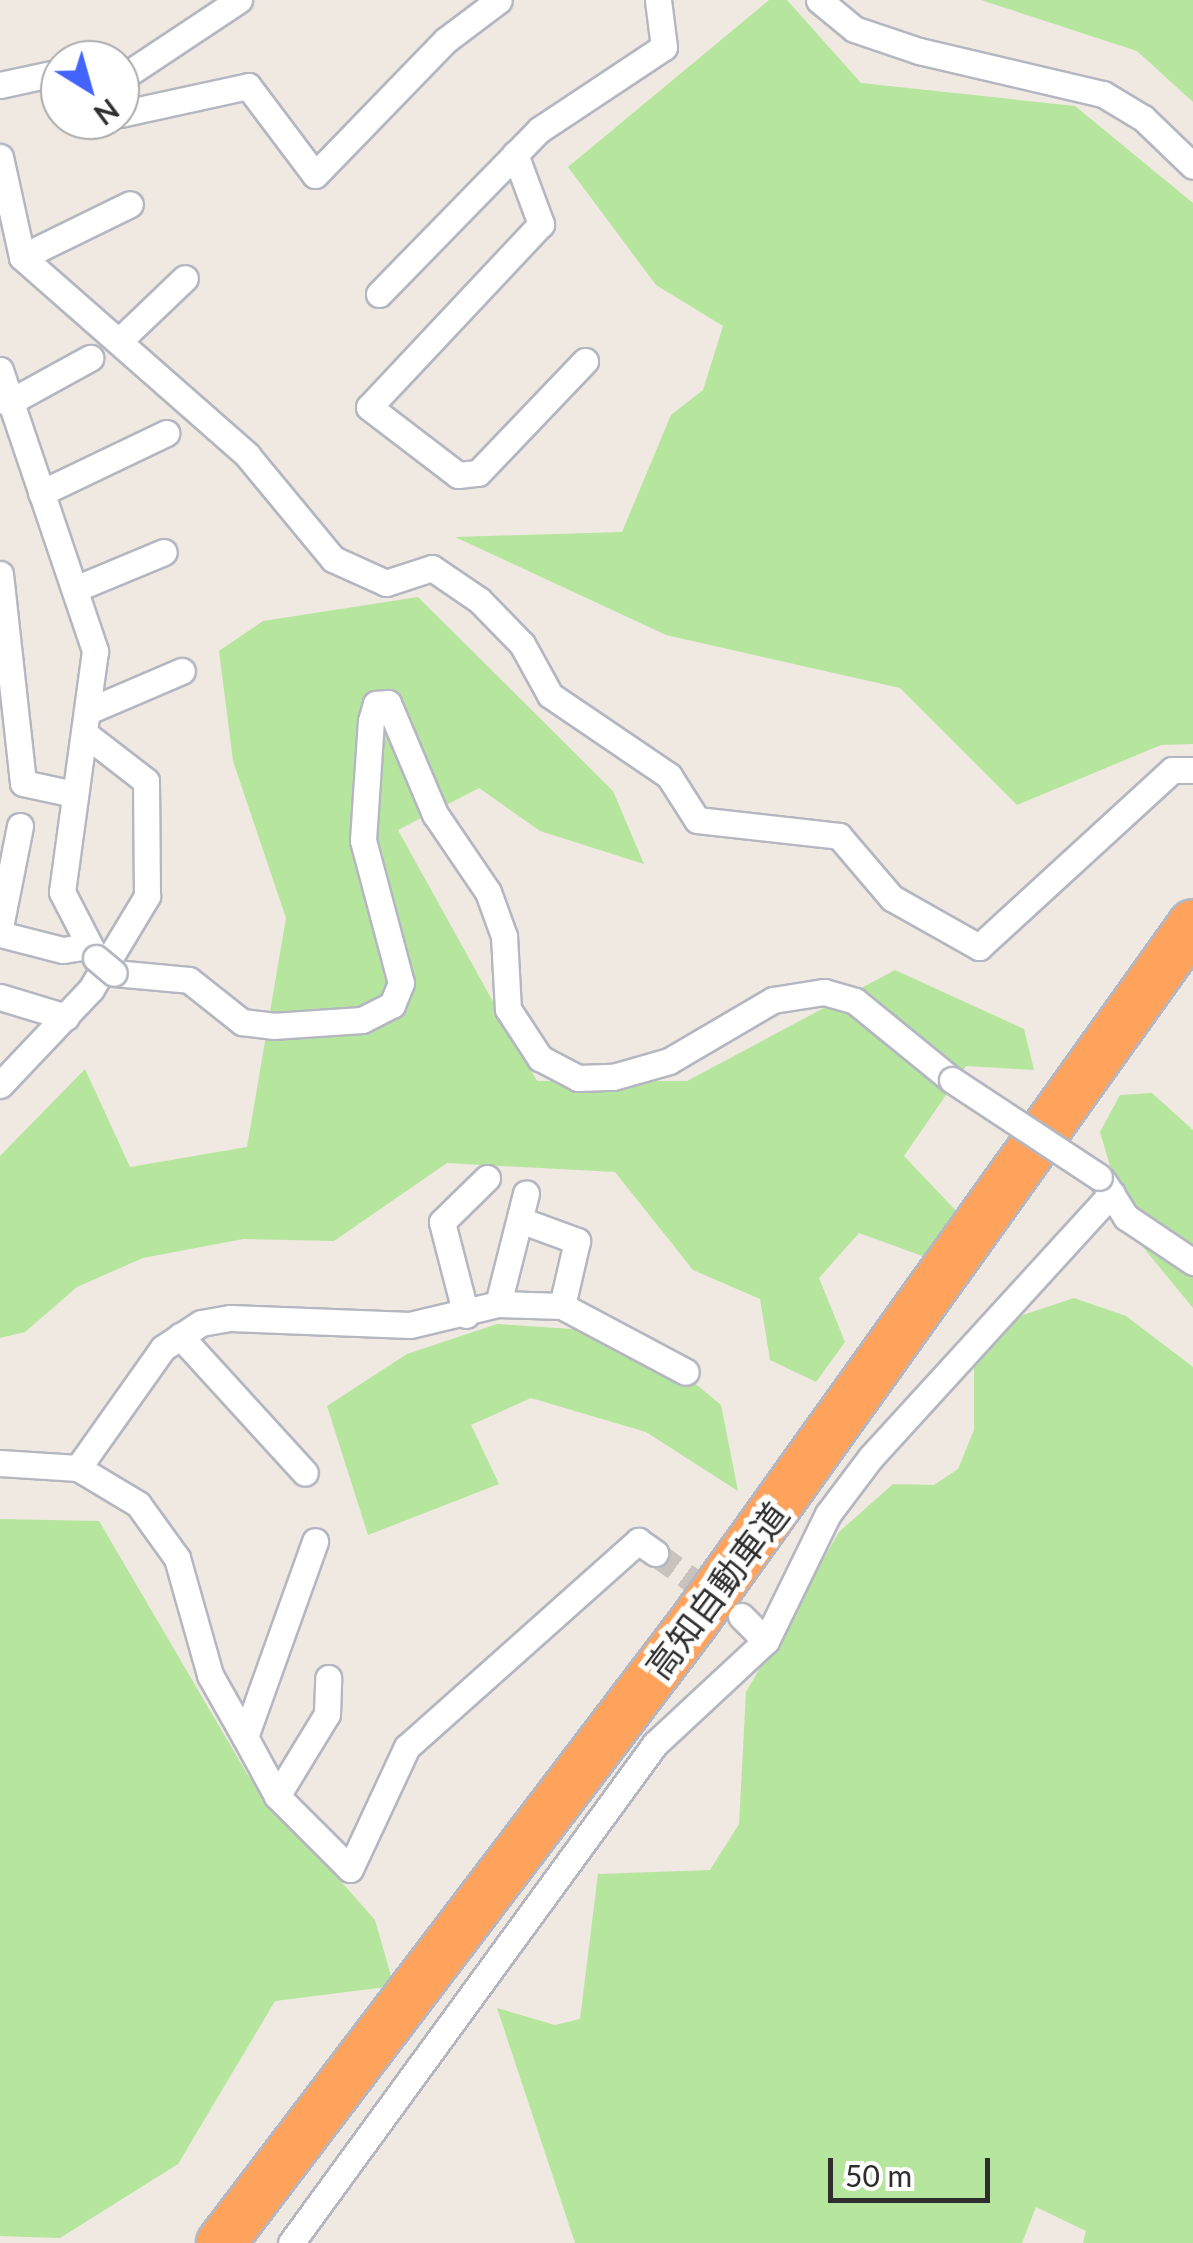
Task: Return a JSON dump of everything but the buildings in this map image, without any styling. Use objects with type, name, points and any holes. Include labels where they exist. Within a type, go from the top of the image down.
[{"type":"highway","name":"高知自動車道","points":[[221,2243],[693,1623],[1193,924]]},
{"type":"highway","name":"高知自動車道","points":[[246,2243],[683,1668],[1193,954]]},
{"type":"street","points":[[140,66],[240,0]]},
{"type":"street","points":[[140,110],[248,86],[315,175],[421,64],[498,0]]},
{"type":"street","points":[[379,294],[516,154],[664,48],[658,0]]},
{"type":"street","points":[[819,0],[854,29],[919,51],[1103,94],[1143,118],[1193,166]]},
{"type":"street","points":[[0,85],[40,76]]},
{"type":"street","points":[[516,154],[541,224],[369,407],[458,475],[478,474],[585,361]]},
{"type":"street","points":[[0,157],[22,257],[247,455],[333,559],[386,583],[432,568],[522,644],[550,696],[669,776],[697,820],[838,836],[892,898],[938,931],[979,947],[1172,770],[1193,770]]},
{"type":"street","points":[[22,257],[130,204]]},
{"type":"street","points":[[119,341],[184,278]]},
{"type":"street","points":[[8,403],[90,358]]},
{"type":"street","points":[[0,370],[95,651],[62,892],[99,959]]},
{"type":"street","points":[[41,494],[166,433]]},
{"type":"street","points":[[76,589],[164,552]]},
{"type":"street","points":[[0,574],[12,784],[74,794]]},
{"type":"street","points":[[88,724],[182,671]]},
{"type":"street","points":[[20,826],[0,931],[189,980],[242,1022],[273,1026],[362,1020],[392,1005],[401,982],[363,840],[371,721],[376,704],[388,703],[434,814],[488,892],[504,936],[508,1009],[540,1058],[578,1078],[613,1077],[669,1060],[772,1000],[824,992],[855,1002],[952,1080],[1106,1185],[1126,1217],[1193,1262]]},
{"type":"street","points":[[0,1085],[66,1017],[136,925],[152,845],[146,781],[88,724]]},
{"type":"street","points":[[0,997],[66,1017]]},
{"type":"street","points":[[466,1315],[442,1222],[488,1178]]},
{"type":"street","points":[[291,2243],[655,1744],[766,1641],[828,1514],[871,1457],[1106,1185]]},
{"type":"street","points":[[498,1304],[526,1193]]},
{"type":"street","points":[[520,1220],[577,1241],[562,1306]]},
{"type":"street","points":[[78,1468],[180,1336],[230,1318],[410,1325],[466,1315],[498,1304],[562,1306],[686,1372]]},
{"type":"street","points":[[180,1336],[305,1474]]},
{"type":"street","points":[[0,1463],[78,1468],[138,1504],[178,1558],[210,1675],[278,1796],[350,1869],[407,1747],[638,1541],[656,1553]]},
{"type":"street","points":[[245,1737],[316,1541]]},
{"type":"street","points":[[741,1616],[766,1641]]},
{"type":"street","points":[[278,1796],[327,1714],[328,1678]]},
{"type":"green space","points":[[769,0],[787,0],[861,83],[1075,106],[1193,203],[1193,744],[1161,745],[1017,805],[900,688],[666,635],[455,537],[622,532],[671,415],[703,390],[723,326],[656,285],[568,167]]},
{"type":"green space","points":[[981,0],[1193,0],[1193,102],[1137,51]]},
{"type":"green space","points":[[418,597],[613,791],[644,864],[540,831],[479,788],[398,830],[537,1081],[687,1081],[895,970],[1024,1029],[1034,1070],[966,1066],[904,1156],[960,1215],[936,1261],[859,1233],[819,1278],[845,1342],[816,1382],[770,1360],[760,1299],[693,1270],[615,1172],[447,1163],[334,1241],[243,1239],[143,1258],[77,1287],[25,1332],[0,1338],[0,1156],[85,1069],[130,1167],[247,1147],[286,918],[233,761],[219,651],[263,621]]},
{"type":"green space","points":[[1152,1093],[1193,1130],[1193,1308],[1129,1230],[1100,1132],[1120,1095]]},
{"type":"green space","points":[[1074,1298],[1126,1316],[1193,1367],[1193,2243],[1083,2243],[1086,2231],[1036,2207],[1022,2243],[575,2243],[497,2008],[555,2025],[580,2019],[598,1874],[710,1870],[739,1824],[746,1692],[839,1532],[893,1484],[934,1485],[958,1469],[974,1430],[974,1349],[1005,1321]]},
{"type":"green space","points":[[497,1324],[634,1333],[721,1405],[738,1491],[646,1432],[531,1398],[471,1425],[499,1484],[368,1535],[327,1406],[407,1354]]},
{"type":"green space","points":[[0,1519],[99,1521],[249,1777],[375,1920],[394,1986],[275,2001],[178,2164],[60,2238],[0,2236]]},
{"type":"tunnel","points":[[655,1553],[720,1600]]}]
